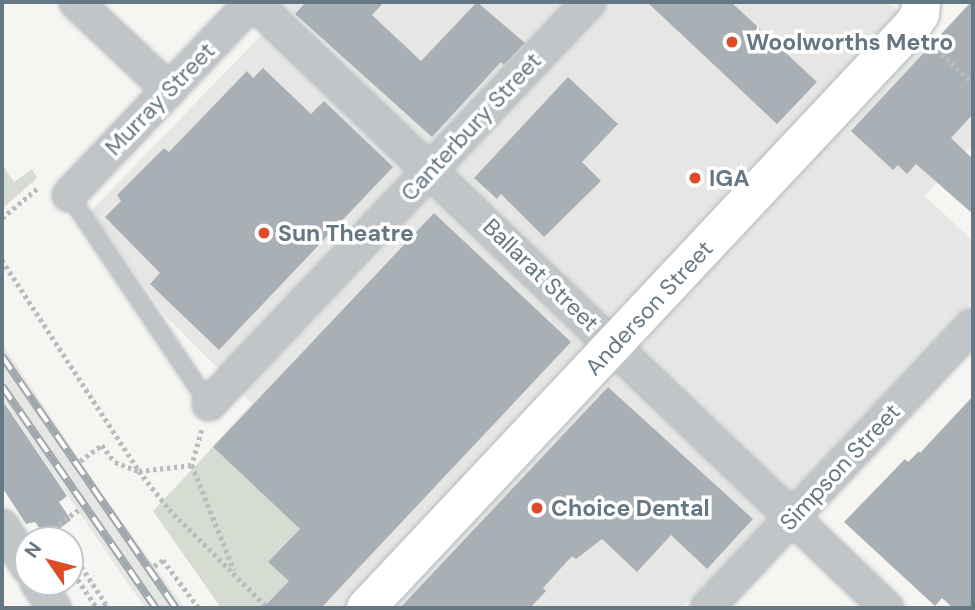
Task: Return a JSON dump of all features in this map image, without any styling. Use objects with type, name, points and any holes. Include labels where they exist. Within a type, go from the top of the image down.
[{"type":"street","points":[[76,2],[169,90]]},
{"type":"street","name":"Murray Street","points":[[56,189],[169,90],[253,2]]},
{"type":"street","name":"Ballarat Street","points":[[253,2],[593,324],[612,347],[887,608]]},
{"type":"street","name":"Canterbury Street","points":[[209,404],[589,2]]},
{"type":"street","name":"Anderson Street","points":[[366,608],[612,347],[917,14]]},
{"type":"street","name":"Simpson Street","points":[[707,608],[973,325]]},
{"type":"street","points":[[2,526],[14,548]]},
{"type":"lane","points":[[56,189],[209,404]]},
{"type":"path","points":[[917,14],[973,83]]},
{"type":"path","points":[[2,218],[56,189]]},
{"type":"path","points":[[2,260],[139,471],[169,509],[268,608]]},
{"type":"path","points":[[209,404],[192,465],[235,574]]},
{"type":"path","points":[[80,461],[102,445],[115,462],[139,471],[192,465]]},
{"type":"path","points":[[55,526],[78,510]]},
{"type":"path","points":[[154,566],[163,559],[199,608]]},
{"type":"path","points":[[84,570],[106,604],[99,608],[84,587]]},
{"type":"shaded area","points":[[280,2],[888,2],[973,82],[973,144],[925,196],[973,241],[973,301],[682,608],[272,608],[269,563],[298,530],[210,449],[252,403],[165,315],[91,211],[274,22]]},
{"type":"shaded area","points":[[2,164],[14,182],[32,169],[37,178],[2,209]]},
{"type":"shaded area","points":[[2,343],[102,494],[185,608],[146,608],[126,581],[2,399]]},
{"type":"shaded area","points":[[213,447],[300,529],[268,562],[289,581],[269,602],[276,608],[221,608],[153,511]]},
{"type":"building","points":[[306,2],[384,2],[372,15],[421,61],[477,2],[525,43],[504,65],[501,62],[432,137],[295,14]]},
{"type":"building","name":"Woolworths Metro","points":[[647,2],[731,2],[817,82],[777,124]]},
{"type":"building","points":[[971,2],[973,114],[951,138],[973,159],[973,214],[916,164],[907,174],[898,165],[893,170],[851,131]]},
{"type":"building","points":[[263,68],[311,114],[324,101],[393,167],[219,350],[150,284],[160,273],[105,217],[121,201],[117,195],[164,148],[169,152],[247,71],[253,78]]},
{"type":"building","points":[[568,77],[618,124],[582,162],[601,181],[544,237],[501,194],[497,199],[474,178]]},
{"type":"building","points":[[434,213],[571,342],[321,608],[263,608],[289,581],[268,562],[300,529],[213,447]]},
{"type":"building","points":[[608,387],[753,519],[707,569],[671,535],[637,572],[602,539],[576,559],[572,556],[543,588],[546,591],[530,608],[400,608]]},
{"type":"building","points":[[973,396],[973,608],[953,608],[942,598],[935,606],[844,522],[905,459],[908,462],[919,451],[920,453]]},
{"type":"building","points":[[2,400],[67,496],[59,502],[71,520],[63,526],[38,526],[35,522],[26,524],[2,487]]},
{"type":"railway","points":[[2,356],[176,608]]},
{"type":"railway","points":[[2,386],[156,608]]},
{"type":"place","name":"Woolworths Metro","points":[[732,42]]},
{"type":"place","name":"IGA","points":[[695,178]]},
{"type":"place","name":"Sun Theatre","points":[[264,233]]},
{"type":"place","name":"Choice Dental","points":[[537,508]]}]
